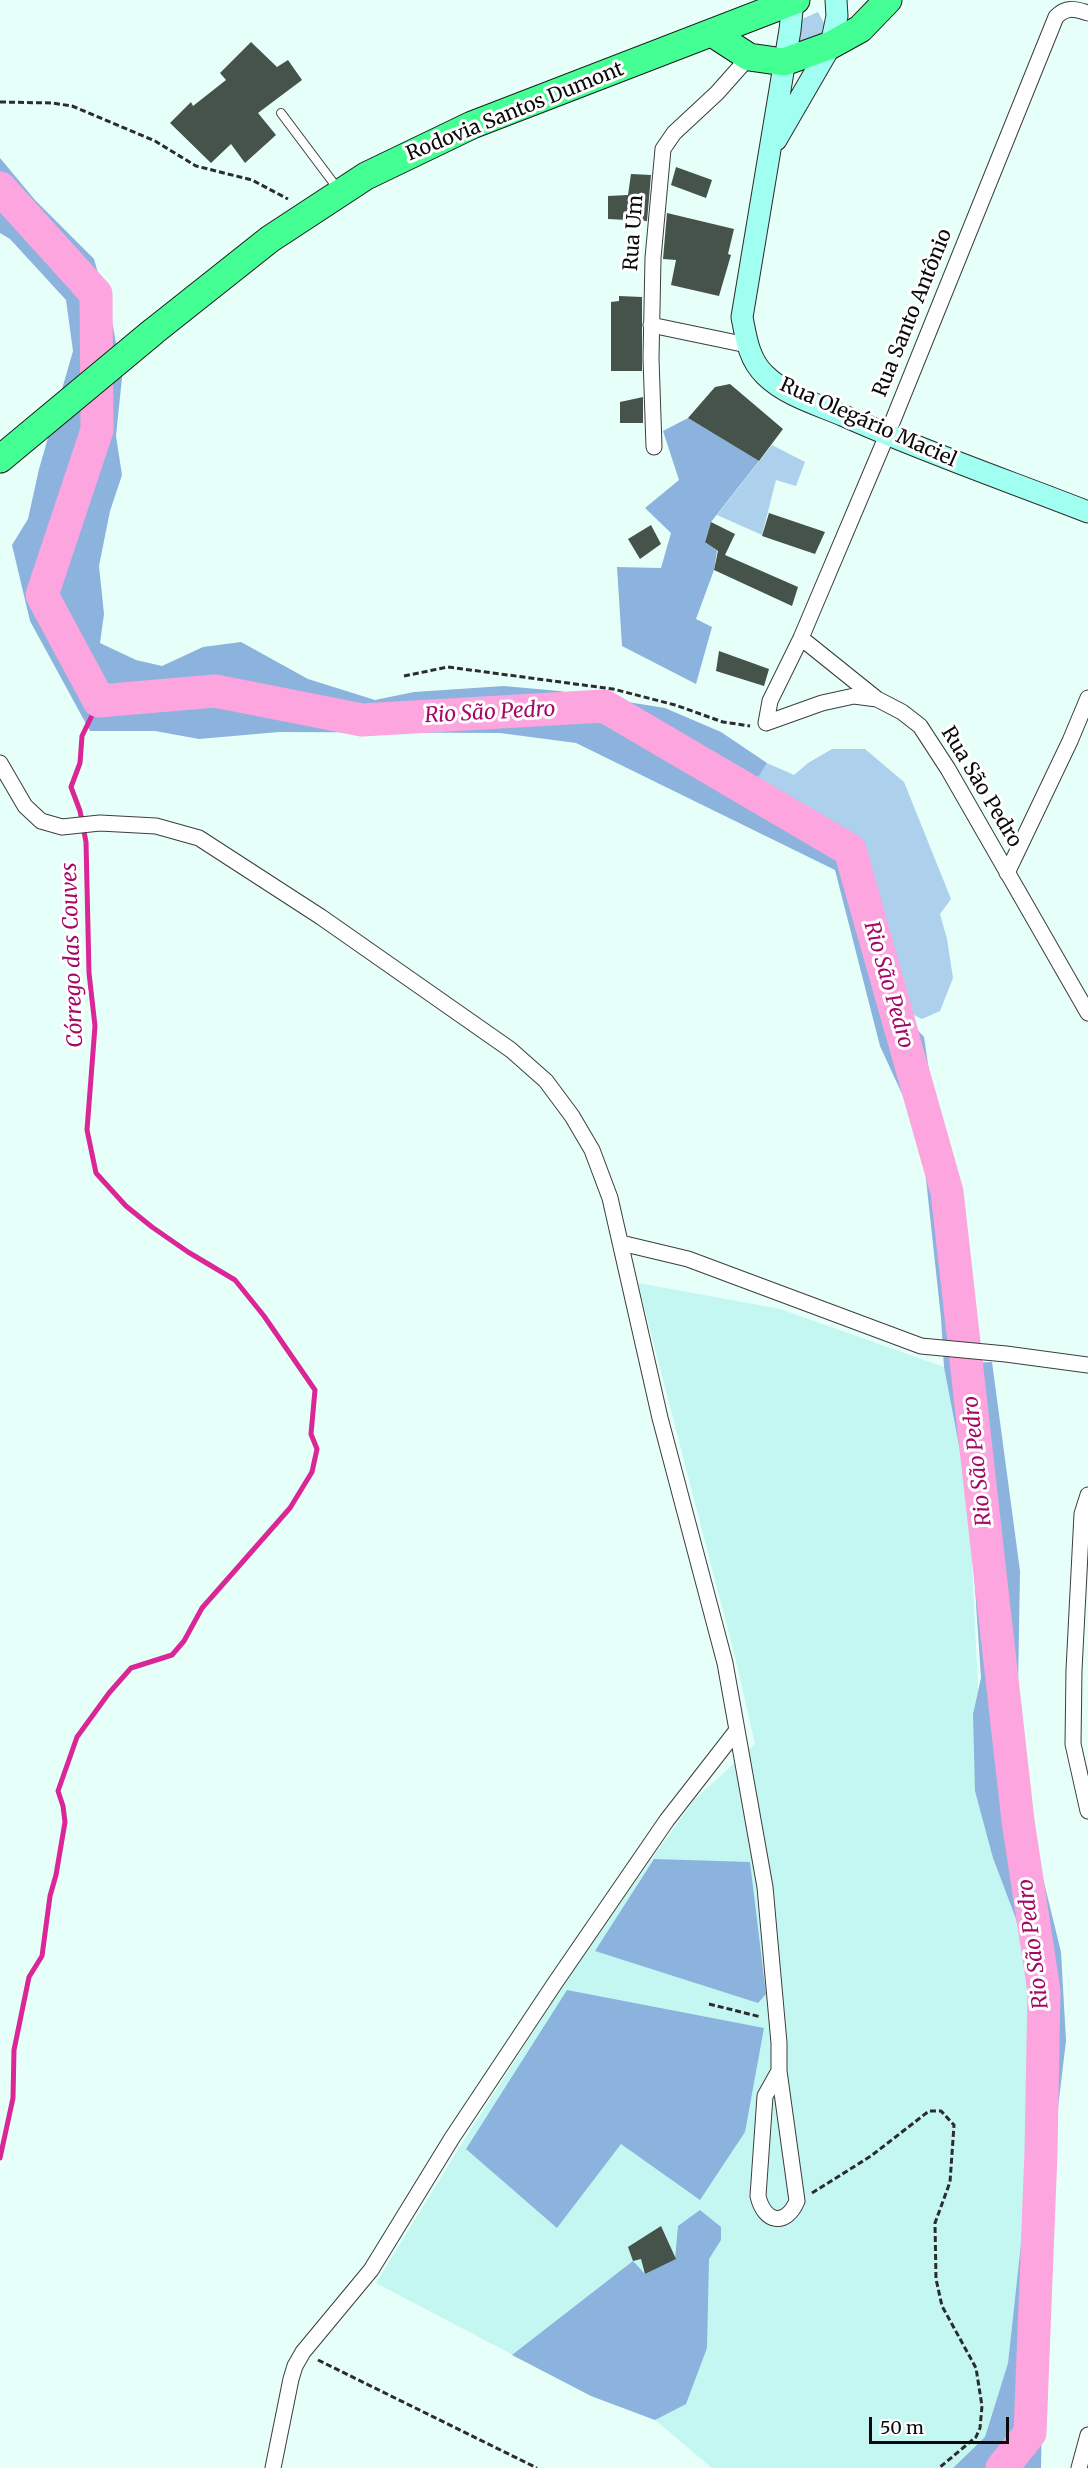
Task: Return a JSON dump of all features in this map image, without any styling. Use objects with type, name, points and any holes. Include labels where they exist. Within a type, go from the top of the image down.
[{"type":"highway","points":[[712,33],[749,57],[784,62],[831,45],[860,29],[888,0]]},
{"type":"highway","name":"Rodovia Santos Dumont","points":[[0,459],[154,331],[270,239],[366,176],[472,125],[794,1]]},
{"type":"street","name":"Rua Olegário Maciel","points":[[769,153],[831,45],[837,16],[836,0]]},
{"type":"street","name":"Rua Olegário Maciel","points":[[794,1],[742,317],[747,345],[756,364],[764,375],[784,389],[887,435],[1088,512]]},
{"type":"street","name":"Rua Santo Antônio","points":[[766,723],[770,701],[801,638],[887,435],[1056,16],[1061,11],[1069,9],[1088,13]]},
{"type":"street","name":"Rua Um","points":[[654,447],[651,325],[655,219],[663,149],[674,133],[717,93],[749,57]]},
{"type":"street","points":[[651,325],[747,345]]},
{"type":"street","points":[[801,638],[878,699]]},
{"type":"street","name":"Rua São Pedro","points":[[766,723],[822,703],[854,696],[878,699],[902,712],[920,726],[948,769],[1088,1013]]},
{"type":"street","points":[[1007,873],[1088,698]]},
{"type":"street","points":[[0,763],[25,806],[41,821],[62,827],[100,823],[156,826],[199,838],[321,917],[511,1050],[546,1081],[572,1116],[592,1150],[610,1198],[660,1418],[725,1664],[765,1887],[779,2071],[797,2201],[787,2216],[775,2218],[766,2215],[758,2196],[765,2096],[779,2071]]},
{"type":"street","points":[[621,1243],[688,1259],[921,1346],[1088,1365]]},
{"type":"street","points":[[1088,1495],[1074,1670],[1073,1744],[1088,1811]]},
{"type":"street","points":[[273,2468],[291,2379],[303,2352],[371,2271],[452,2138],[572,1957],[667,1820],[737,1730]]},
{"type":"street","points":[[1079,2468],[1088,2435]]},
{"type":"lane","points":[[281,113],[341,192]]},
{"type":"path","points":[[0,102],[52,103],[94,114],[155,141],[196,166],[260,183],[310,213]]},
{"type":"path","points":[[404,676],[448,667],[467,669],[613,689],[675,705],[737,725],[749,726],[766,723]]},
{"type":"path","points":[[709,2004],[777,2021]]},
{"type":"path","points":[[797,2201],[871,2156],[929,2111],[941,2111],[954,2125],[950,2182],[935,2223],[936,2279],[942,2306],[976,2368],[982,2406],[980,2428],[976,2437],[939,2468]]},
{"type":"path","points":[[303,2352],[537,2468]]},
{"type":"shaded area","points":[[818,12],[825,25],[823,34],[792,49],[800,20]]},
{"type":"shaded area","points":[[0,158],[35,200],[94,259],[113,326],[122,378],[116,436],[122,475],[110,511],[99,566],[104,614],[100,643],[136,660],[162,666],[203,647],[241,642],[308,679],[375,700],[414,692],[504,686],[559,691],[665,708],[721,732],[767,763],[749,791],[850,850],[894,1005],[924,1037],[947,1192],[967,1363],[992,1362],[1020,1571],[1017,1745],[1039,1862],[1061,1952],[1066,2041],[1057,2116],[1044,2301],[1041,2468],[953,2468],[985,2437],[1008,2363],[1029,2170],[1027,2061],[1038,2010],[1016,1919],[993,1858],[975,1791],[973,1714],[981,1678],[969,1498],[944,1367],[925,1170],[908,1107],[880,1046],[835,870],[576,743],[500,733],[279,732],[199,739],[155,731],[90,731],[30,621],[12,545],[28,519],[39,469],[73,351],[66,300],[10,239],[0,233]]},
{"type":"shaded area","points":[[688,418],[759,461],[711,522],[705,541],[717,551],[714,570],[696,619],[712,627],[696,684],[622,646],[617,567],[661,568],[671,533],[645,508],[679,480],[663,431]]},
{"type":"shaded area","points":[[772,445],[805,462],[796,486],[776,480],[762,535],[717,515]]},
{"type":"shaded area","points":[[832,749],[865,749],[904,782],[951,899],[940,914],[947,939],[953,978],[940,1011],[922,1019],[894,1005],[850,850],[748,790],[767,763],[794,775],[808,763]]},
{"type":"shaded area","points":[[638,1283],[780,1309],[944,1367],[969,1498],[978,1690],[973,1714],[993,1858],[1016,1919],[1038,2010],[1027,2061],[1029,2170],[1008,2363],[985,2437],[953,2468],[712,2468],[655,2420],[591,2396],[376,2283],[578,1962],[694,1800],[755,1744],[736,1661]]},
{"type":"shaded area","points":[[654,1859],[750,1862],[766,1994],[758,2003],[595,1951]]},
{"type":"shaded area","points":[[567,1990],[764,2028],[745,2132],[700,2200],[621,2144],[557,2228],[466,2149]]},
{"type":"shaded area","points":[[700,2210],[721,2227],[721,2240],[709,2259],[707,2348],[686,2404],[655,2420],[591,2396],[512,2355],[633,2261],[645,2274],[675,2259],[678,2226]]},
{"type":"building","points":[[251,42],[277,67],[288,60],[302,80],[258,113],[276,135],[245,163],[231,144],[211,163],[170,123],[191,102],[193,106],[226,80],[220,73]]},
{"type":"building","points":[[676,167],[712,180],[706,198],[671,185]]},
{"type":"building","points":[[631,174],[651,175],[647,221],[608,219],[608,196],[628,195]]},
{"type":"building","points":[[667,213],[734,229],[728,254],[731,255],[719,296],[671,285],[676,260],[663,259]]},
{"type":"building","points":[[619,296],[642,297],[642,371],[611,371],[611,302],[619,301]]},
{"type":"building","points":[[730,384],[783,429],[759,461],[688,418],[715,387]]},
{"type":"building","points":[[643,397],[643,423],[620,423],[620,402]]},
{"type":"building","points":[[769,513],[825,532],[815,554],[762,536]]},
{"type":"building","points":[[711,522],[735,534],[725,555],[798,587],[792,606],[714,570],[718,551],[705,542]]},
{"type":"building","points":[[651,525],[661,544],[640,559],[628,539]]},
{"type":"building","points":[[719,651],[769,669],[764,686],[716,671]]},
{"type":"building","points":[[661,2226],[676,2259],[645,2274],[641,2259],[633,2261],[628,2247]]},
{"type":"waterway","name":"Rio São Pedro","points":[[0,188],[96,294],[97,430],[42,595],[99,701],[215,691],[362,720],[604,706],[850,850],[947,1192],[1018,1821],[1044,1991],[1041,2152],[1030,2433],[1002,2468]]},
{"type":"waterway","name":"Córrego das Couves","points":[[0,2158],[13,2098],[14,2050],[29,1977],[42,1956],[50,1896],[65,1822],[58,1791],[77,1737],[109,1693],[131,1668],[172,1655],[184,1641],[202,1608],[290,1508],[312,1472],[317,1449],[311,1434],[315,1390],[264,1316],[235,1280],[152,1227],[126,1206],[96,1173],[87,1130],[95,1026],[89,973],[86,842],[80,811],[71,787],[80,763],[82,736],[99,701]]}]
